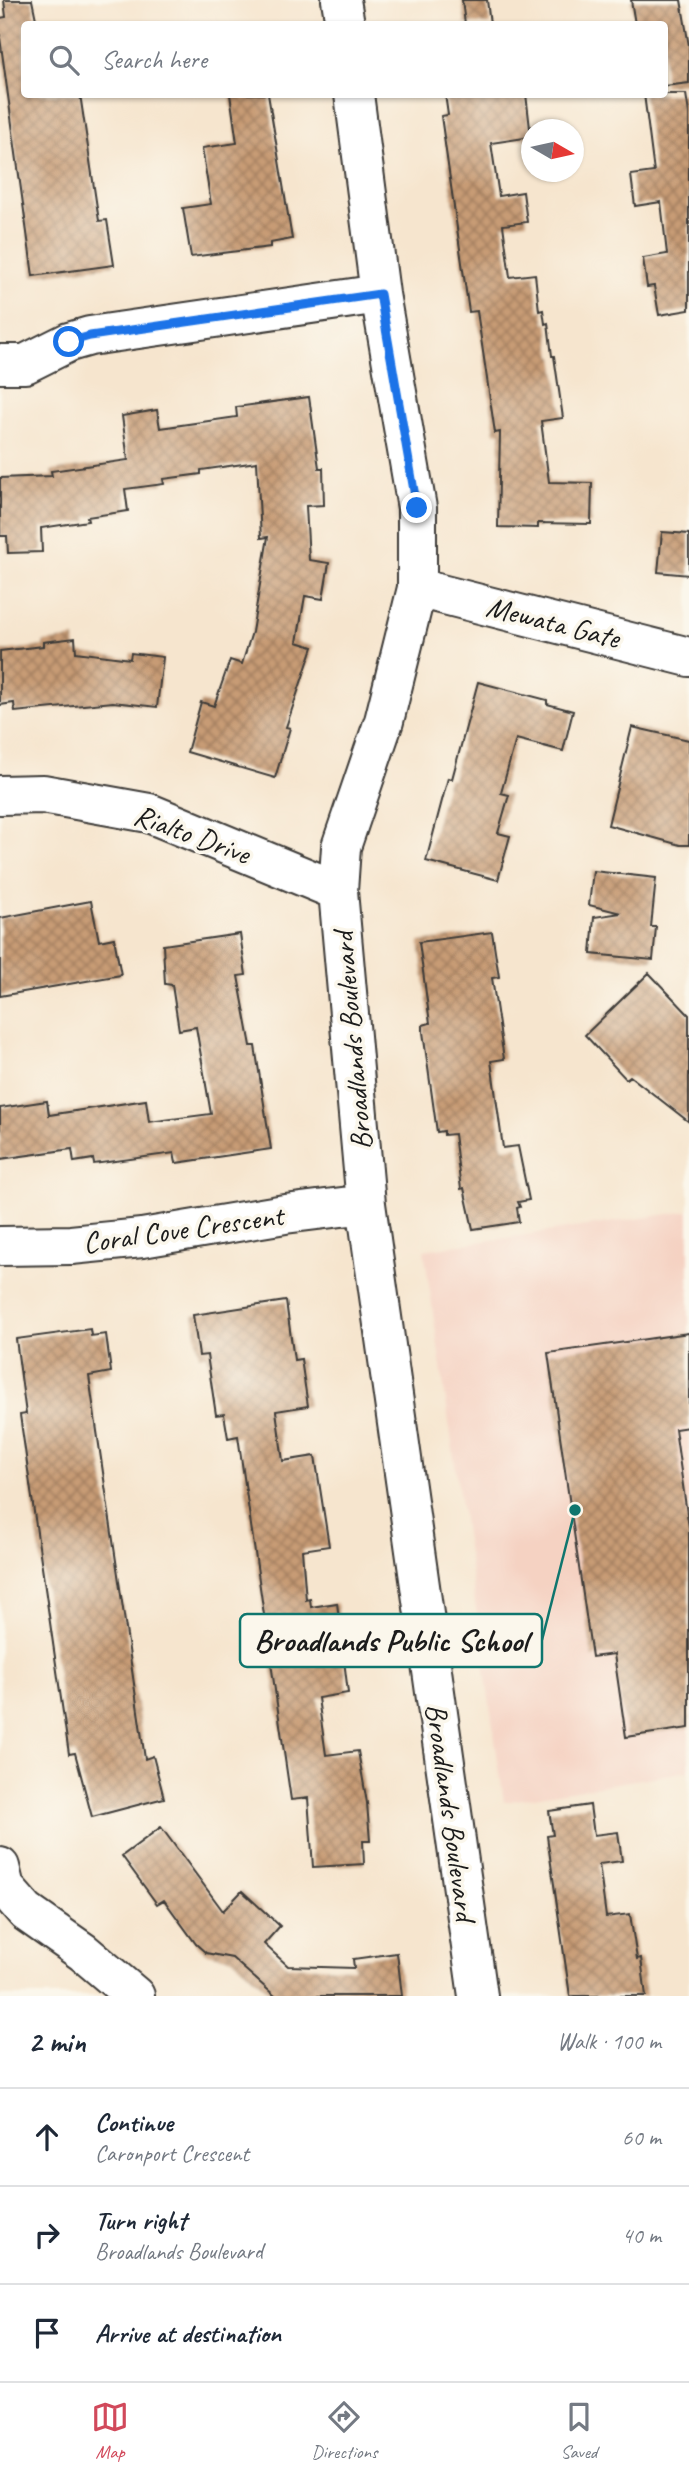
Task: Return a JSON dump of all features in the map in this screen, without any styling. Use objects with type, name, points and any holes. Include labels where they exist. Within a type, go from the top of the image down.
[{"type":"street","points":[[341,0],[344,21]]},
{"type":"street","name":"Broadlands Boulevard","points":[[355,98],[380,294],[417,508],[417,588],[384,721],[341,847],[338,891],[366,1204],[478,1996]]},
{"type":"street","points":[[0,364],[26,364],[69,342],[90,336],[380,294]]},
{"type":"street","name":"Mewata Gate","points":[[417,588],[689,657]]},
{"type":"street","name":"Rialto Drive","points":[[0,796],[43,794],[149,813],[338,891]]},
{"type":"street","name":"Coral Cove Crescent","points":[[0,1246],[71,1245],[142,1238],[285,1214],[366,1204]]},
{"type":"street","points":[[0,1867],[5,1888],[26,1912],[83,1952],[135,1996]]},
{"type":"shaded area","points":[[689,1211],[689,1771],[504,1802],[424,1250]]},
{"type":"building","points":[[4,0],[32,0],[36,21],[21,21],[21,98],[81,98],[99,221],[107,220],[114,265],[33,276],[0,38],[0,18],[6,17]]},
{"type":"building","points":[[462,0],[487,0],[490,21],[465,21]]},
{"type":"building","points":[[631,0],[681,0],[689,46],[689,83],[668,86],[668,21],[634,21]]},
{"type":"building","points":[[668,94],[686,94],[689,113],[689,310],[659,315],[654,286],[647,287],[643,258],[667,254],[661,202],[635,206],[631,175],[654,172],[645,98],[668,98]]},
{"type":"building","points":[[231,98],[269,98],[292,239],[270,243],[270,247],[191,257],[183,208],[211,204],[202,148],[237,143]]},
{"type":"building","points":[[446,98],[526,98],[529,119],[521,119],[521,138],[491,143],[499,196],[523,192],[527,222],[503,225],[510,277],[535,274],[539,311],[543,310],[545,324],[548,323],[563,418],[541,421],[549,482],[592,483],[591,524],[538,523],[538,528],[498,527],[500,432],[495,433],[477,311],[469,312],[441,116],[448,115]]},
{"type":"building","points":[[309,397],[319,468],[323,468],[324,505],[306,506],[309,560],[329,563],[323,599],[305,596],[297,642],[313,647],[286,727],[290,728],[275,778],[187,752],[201,702],[214,706],[230,660],[242,664],[252,632],[268,537],[261,538],[257,462],[201,470],[201,474],[163,479],[164,484],[125,489],[128,511],[87,517],[88,521],[41,528],[42,552],[8,553],[7,536],[0,536],[0,478],[52,476],[51,471],[128,460],[122,416],[157,410],[160,428],[237,417],[236,407]]},
{"type":"building","points":[[662,532],[689,534],[689,575],[658,572]]},
{"type":"building","points":[[75,638],[76,652],[130,659],[131,653],[163,657],[157,707],[113,702],[15,712],[14,703],[0,705],[0,651],[43,646],[43,642]]},
{"type":"building","points":[[478,682],[547,700],[547,704],[573,711],[563,751],[516,739],[501,793],[509,795],[498,833],[510,836],[498,880],[426,861]]},
{"type":"building","points":[[632,727],[689,740],[689,845],[680,845],[608,825]]},
{"type":"building","points":[[593,871],[656,878],[651,927],[656,927],[653,960],[591,954],[594,917],[621,913],[589,905]]},
{"type":"building","points":[[91,901],[99,941],[114,938],[121,975],[0,996],[0,918]]},
{"type":"building","points":[[492,932],[499,977],[492,978],[504,1059],[491,1061],[503,1148],[518,1146],[529,1200],[518,1202],[519,1222],[473,1229],[464,1188],[461,1189],[454,1134],[444,1135],[444,1131],[437,1132],[423,1032],[423,1025],[430,1023],[419,942]]},
{"type":"building","points":[[240,934],[246,975],[238,976],[251,1046],[255,1046],[271,1149],[176,1163],[174,1153],[94,1164],[93,1159],[74,1162],[72,1149],[0,1159],[0,1108],[47,1101],[49,1115],[146,1100],[149,1122],[211,1114],[196,1027],[179,1030],[172,985],[165,984],[163,945]]},
{"type":"building","points":[[649,973],[689,1015],[689,1122],[630,1076],[626,1079],[585,1035]]},
{"type":"building","points":[[286,1301],[294,1360],[301,1359],[308,1406],[276,1411],[283,1461],[315,1456],[329,1546],[302,1550],[306,1600],[310,1599],[311,1607],[337,1603],[348,1693],[318,1698],[326,1755],[358,1751],[370,1841],[363,1841],[364,1864],[313,1867],[308,1798],[291,1800],[238,1436],[228,1438],[224,1414],[216,1415],[207,1355],[199,1356],[193,1315]]},
{"type":"building","points":[[90,1329],[91,1336],[106,1334],[111,1372],[89,1376],[145,1759],[153,1756],[164,1798],[92,1817],[75,1753],[69,1754],[20,1415],[26,1414],[16,1339]]},
{"type":"building","points":[[689,1333],[689,1427],[675,1429],[689,1528],[689,1728],[626,1737],[614,1654],[592,1657],[548,1353]]},
{"type":"building","points":[[590,1805],[594,1835],[618,1832],[622,1861],[599,1864],[606,1917],[630,1914],[637,1959],[641,1958],[646,1996],[570,1996],[547,1836],[553,1835],[549,1811]]},
{"type":"building","points":[[161,1827],[223,1911],[242,1891],[280,1926],[264,1944],[288,1966],[354,1968],[353,1959],[397,1953],[402,1996],[275,1996],[232,1958],[206,1953],[196,1944],[164,1900],[157,1904],[122,1856]]},
{"type":"place","name":"Broadlands Public School","points":[[575,1510]]},
{"type":"route","points":[[69,342],[90,336],[380,294],[417,508]]}]
